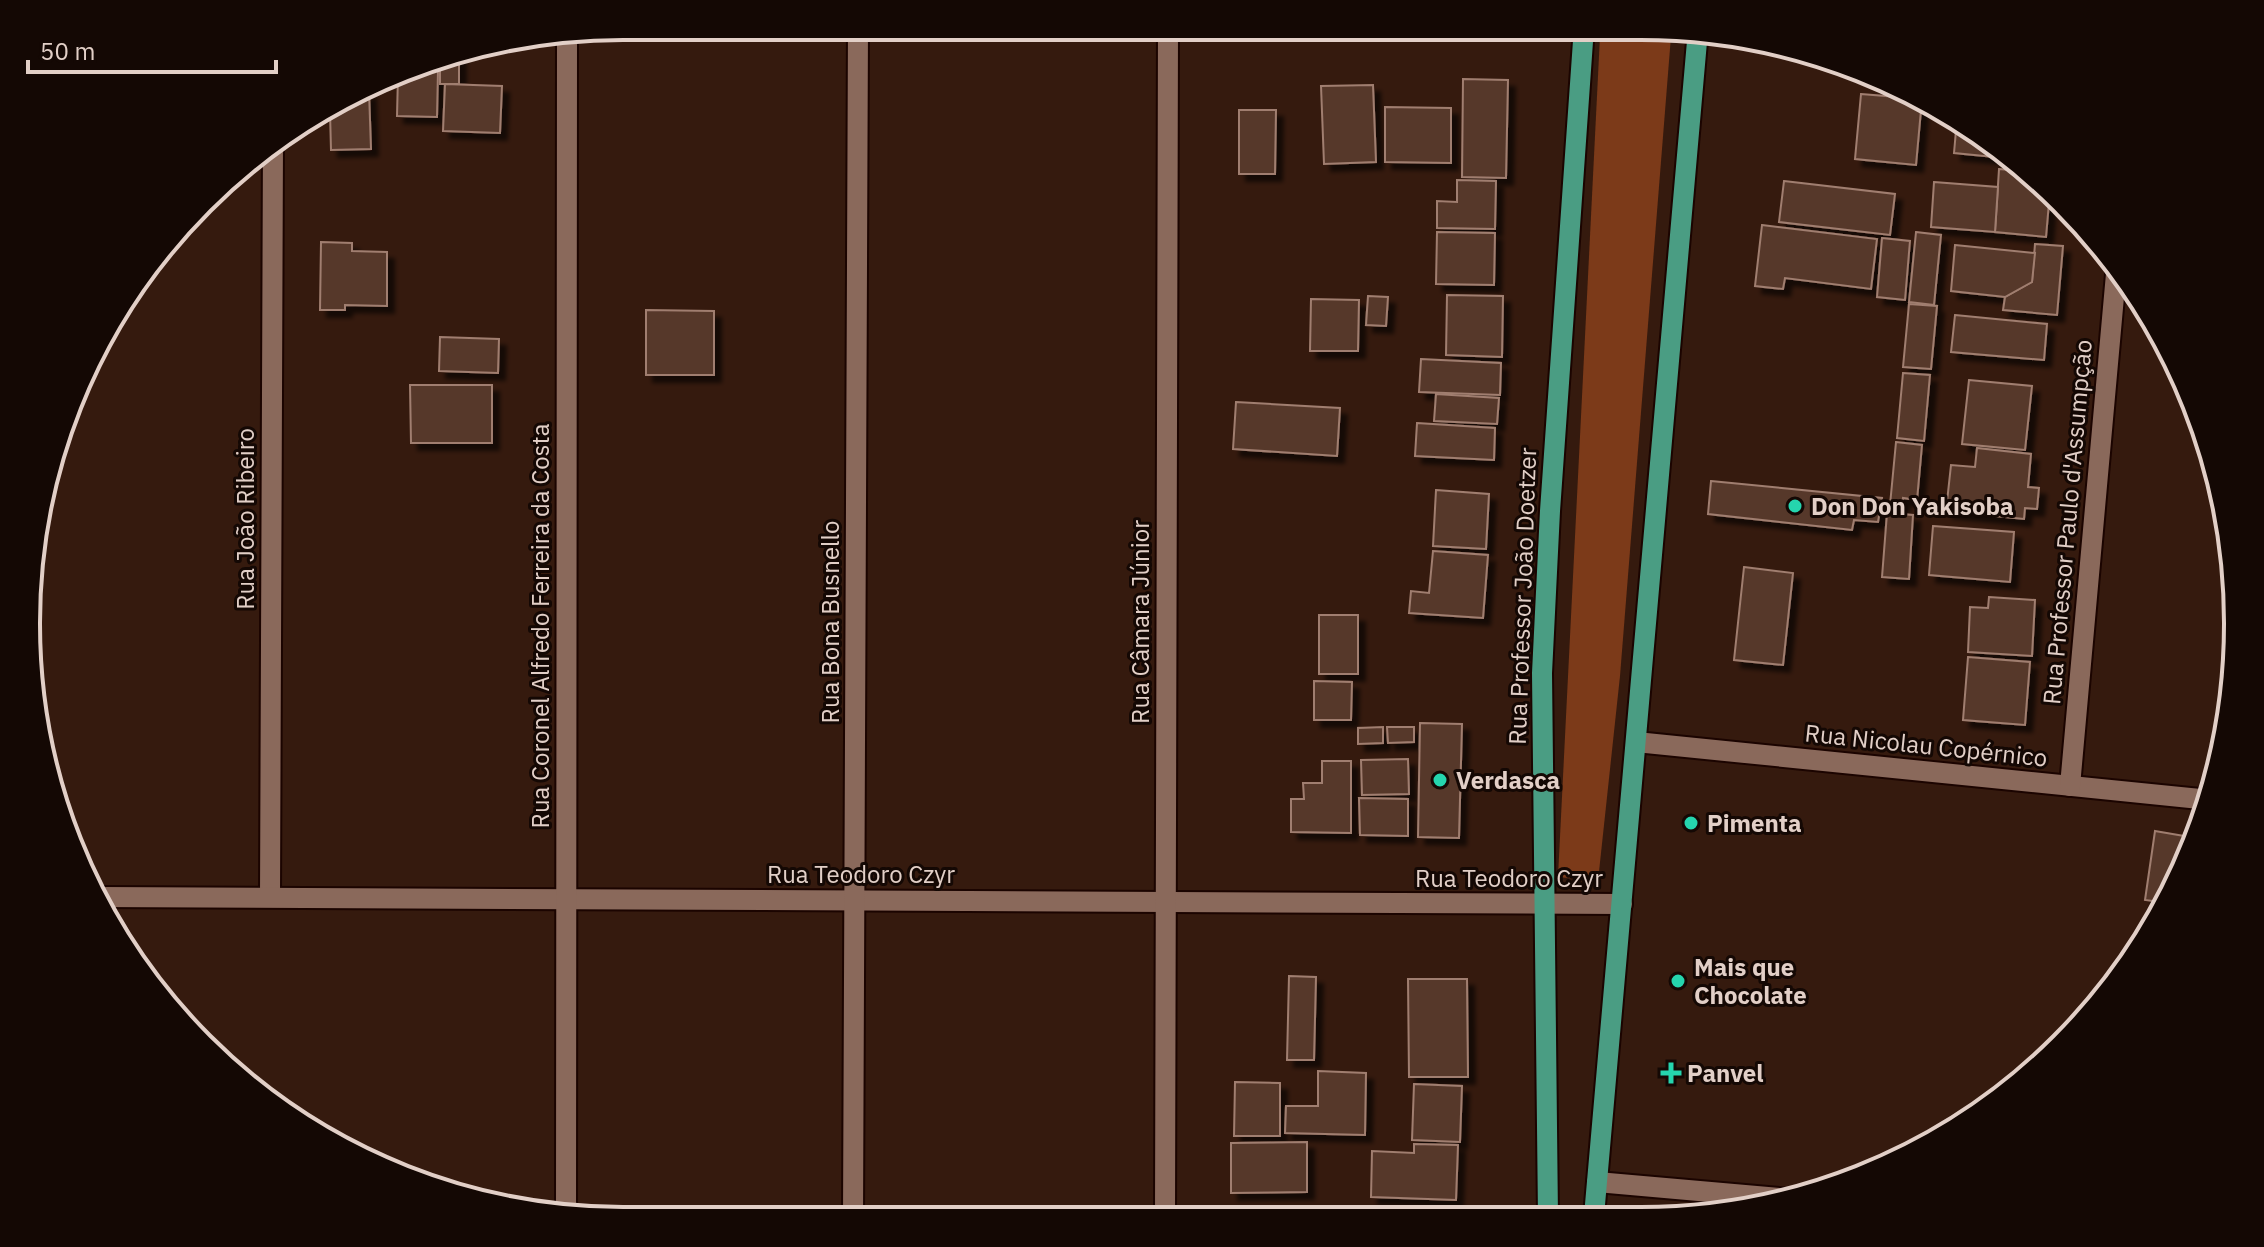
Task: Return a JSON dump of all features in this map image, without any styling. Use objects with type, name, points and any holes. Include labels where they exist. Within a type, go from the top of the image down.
[{"type":"main road","name":"Rua Professor João Doetzer","points":[[1548,1207],[1542,904],[1545,595],[1583,40]]},
{"type":"main road","points":[[1595,1207],[1697,43]]},
{"type":"street","name":"Rua Bona Busnello","points":[[853,1207],[858,40]]},
{"type":"street","name":"Rua Câmara Júnior","points":[[1165,1207],[1168,40]]},
{"type":"street","name":"Rua Coronel Alfredo Ferreira da Costa","points":[[566,1204],[567,43]]},
{"type":"street","name":"Rua João Ribeiro","points":[[270,896],[273,157]]},
{"type":"street","name":"Rua Professor Paulo d'Assumpção","points":[[2070,786],[2115,284]]},
{"type":"street","name":"Rua Nicolau Copérnico","points":[[1636,742],[2197,799]]},
{"type":"street","name":"Rua Teodoro Czyr","points":[[108,897],[1622,904]]},
{"type":"street","points":[[1597,1182],[1755,1196]]},
{"type":"shaded area","points":[[1600,40],[1671,41],[1620,676],[1598,881],[1558,877]]},
{"type":"building","points":[[459,64],[459,84],[440,84],[440,70]]},
{"type":"building","points":[[438,71],[437,117],[397,116],[398,85]]},
{"type":"building","points":[[1463,79],[1508,80],[1506,178],[1462,177]]},
{"type":"building","points":[[445,84],[502,86],[500,133],[443,131]]},
{"type":"building","points":[[1373,85],[1376,162],[1324,164],[1321,86]]},
{"type":"building","points":[[1861,94],[1891,96],[1921,112],[1916,165],[1855,159]]},
{"type":"building","points":[[369,98],[371,149],[331,150],[330,119]]},
{"type":"building","points":[[1385,107],[1451,108],[1451,163],[1385,162]]},
{"type":"building","points":[[1239,110],[1276,110],[1275,174],[1239,174]]},
{"type":"building","points":[[1956,132],[1990,157],[1954,153]]},
{"type":"building","points":[[1999,169],[2007,170],[2049,207],[2046,237],[1995,232]]},
{"type":"building","points":[[1457,180],[1496,181],[1495,229],[1437,228],[1437,201],[1457,202]]},
{"type":"building","points":[[1784,181],[1895,194],[1890,235],[1779,222]]},
{"type":"building","points":[[1934,182],[1998,187],[1995,232],[1931,227]]},
{"type":"building","points":[[1762,225],[1877,239],[1871,289],[1785,278],[1783,289],[1755,286]]},
{"type":"building","points":[[1437,232],[1495,233],[1494,285],[1436,284]]},
{"type":"building","points":[[1916,232],[1941,235],[1934,305],[1909,302]]},
{"type":"building","points":[[1882,238],[1910,241],[1905,300],[1877,297]]},
{"type":"building","points":[[321,242],[352,243],[352,251],[387,252],[387,306],[345,305],[345,310],[320,310]]},
{"type":"building","points":[[2035,244],[2063,246],[2057,315],[2003,310],[2005,297],[2032,282]]},
{"type":"building","points":[[1955,245],[2035,253],[2032,282],[2005,297],[1951,291]]},
{"type":"building","points":[[1447,295],[1503,296],[1502,357],[1446,355]]},
{"type":"building","points":[[1368,296],[1388,297],[1386,326],[1366,325]]},
{"type":"building","points":[[1311,299],[1359,300],[1358,351],[1310,351]]},
{"type":"building","points":[[1909,304],[1937,306],[1931,369],[1903,367]]},
{"type":"building","points":[[646,310],[714,311],[714,375],[646,375]]},
{"type":"building","points":[[1955,315],[2047,324],[2044,360],[1951,352]]},
{"type":"building","points":[[440,337],[499,339],[498,373],[439,371]]},
{"type":"building","points":[[1421,359],[1501,363],[1500,395],[1419,392]]},
{"type":"building","points":[[1903,373],[1930,375],[1924,441],[1897,438]]},
{"type":"building","points":[[1969,380],[2032,386],[2025,450],[1962,444]]},
{"type":"building","points":[[410,385],[492,385],[492,443],[411,443]]},
{"type":"building","points":[[1436,394],[1499,398],[1497,424],[1434,421]]},
{"type":"building","points":[[1236,402],[1340,408],[1337,456],[1233,449]]},
{"type":"building","points":[[1417,423],[1495,428],[1494,460],[1415,456]]},
{"type":"building","points":[[1896,442],[1922,445],[1917,500],[1903,498],[1902,506],[1890,505]]},
{"type":"building","points":[[1977,448],[2031,454],[2028,487],[2039,488],[2037,509],[2025,508],[2024,519],[1946,511],[1951,465],[1975,467]]},
{"type":"building","name":"Don Don Yakisoba","points":[[1711,481],[1882,498],[1878,522],[1854,520],[1852,530],[1708,514]]},
{"type":"building","points":[[1436,490],[1489,494],[1486,549],[1433,546]]},
{"type":"building","points":[[1887,513],[1913,515],[1909,579],[1882,577]]},
{"type":"building","points":[[1933,526],[2014,532],[2010,582],[1929,575]]},
{"type":"building","points":[[1433,551],[1488,555],[1483,618],[1409,613],[1411,591],[1429,593]]},
{"type":"building","points":[[1744,567],[1793,573],[1783,665],[1734,660]]},
{"type":"building","points":[[1989,597],[2035,600],[2032,656],[1968,652],[1970,607],[1988,608]]},
{"type":"building","points":[[1319,615],[1358,615],[1358,674],[1319,674]]},
{"type":"building","points":[[1968,657],[2030,662],[2025,725],[1963,720]]},
{"type":"building","points":[[1314,681],[1352,682],[1351,720],[1314,720]]},
{"type":"building","name":"Verdasca","points":[[1420,723],[1462,724],[1459,838],[1418,837]]},
{"type":"building","points":[[1383,727],[1383,743],[1358,744],[1358,728]]},
{"type":"building","points":[[1387,727],[1414,727],[1414,742],[1388,743]]},
{"type":"building","points":[[1408,759],[1409,794],[1362,795],[1361,760]]},
{"type":"building","points":[[1322,761],[1351,761],[1351,833],[1291,832],[1291,799],[1304,799],[1303,783],[1322,783]]},
{"type":"building","points":[[1359,798],[1408,799],[1408,836],[1360,835]]},
{"type":"building","points":[[2155,831],[2184,836],[2154,901],[2145,900]]},
{"type":"building","points":[[1289,976],[1316,977],[1314,1060],[1287,1060]]},
{"type":"building","points":[[1408,979],[1467,979],[1468,1077],[1409,1077]]},
{"type":"building","points":[[1318,1071],[1366,1073],[1365,1135],[1285,1133],[1286,1106],[1318,1106]]},
{"type":"building","points":[[1235,1082],[1280,1083],[1280,1136],[1234,1136]]},
{"type":"building","points":[[1414,1084],[1462,1086],[1460,1142],[1412,1140]]},
{"type":"building","points":[[1307,1142],[1307,1192],[1231,1193],[1231,1143]]},
{"type":"building","points":[[1414,1144],[1458,1145],[1456,1200],[1371,1197],[1372,1151],[1414,1153]]},
{"type":"place","name":"Don Don Yakisoba","points":[[1795,506]]},
{"type":"place","name":"Verdasca","points":[[1440,780]]},
{"type":"place","name":"Pimenta","points":[[1691,823]]},
{"type":"place","name":"Mais que Chocolate","points":[[1678,981]]},
{"type":"place","name":"Panvel","points":[[1671,1073]]}]
